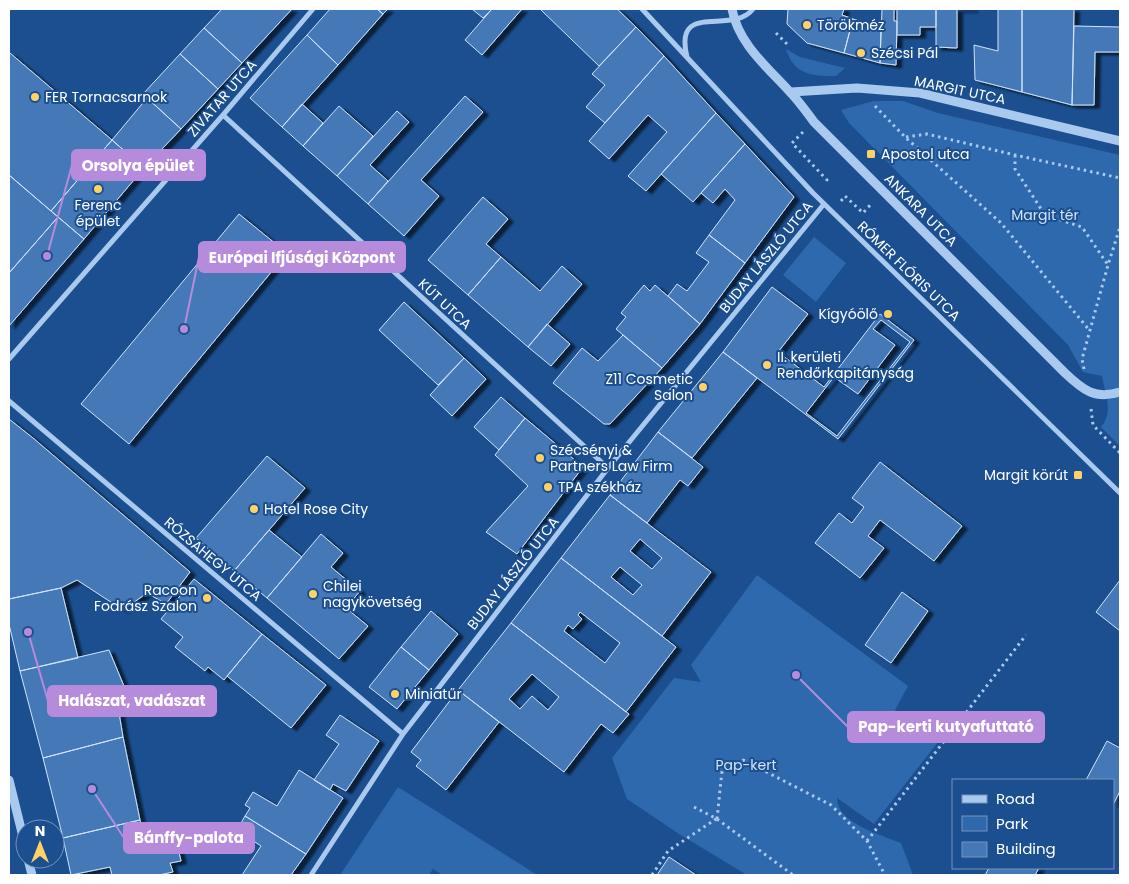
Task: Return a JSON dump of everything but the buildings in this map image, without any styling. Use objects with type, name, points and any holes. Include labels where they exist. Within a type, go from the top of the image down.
[{"type":"street","name":"ZIVATAR UTCA","points":[[9,359],[223,115],[313,9]]},
{"type":"street","name":"RÓMER FLÓRIS UTCA","points":[[642,9],[824,204],[1120,493]]},
{"type":"street","points":[[730,14],[751,12],[753,9]]},
{"type":"street","name":"ANKARA UTCA","points":[[730,14],[747,45],[765,67],[791,92],[814,122],[1076,383],[1089,392],[1101,396],[1109,396],[1120,392]]},
{"type":"street","points":[[687,21],[684,39],[688,58]]},
{"type":"street","name":"MARGIT UTCA","points":[[791,92],[857,88],[920,93],[1120,141]]},
{"type":"street","name":"KÚT UTCA","points":[[223,115],[608,468]]},
{"type":"street","name":"BUDAY LÁSZLÓ UTCA","points":[[311,875],[403,734],[608,468],[824,204]]},
{"type":"street","name":"RÓZSAHEGY UTCA","points":[[9,400],[403,734]]},
{"type":"street","points":[[9,780],[19,819]]},
{"type":"path","points":[[776,33],[788,44]]},
{"type":"path","points":[[857,88],[905,137],[1001,223],[1090,331]]},
{"type":"path","points":[[804,131],[792,143],[827,180]]},
{"type":"path","points":[[905,137],[927,134],[1120,178]]},
{"type":"path","points":[[1015,155],[1016,169],[1045,215],[1082,227],[1108,265]]},
{"type":"path","points":[[845,196],[862,212]]},
{"type":"path","points":[[1082,359],[1120,228]]},
{"type":"path","points":[[1093,426],[1120,453]]},
{"type":"path","points":[[867,841],[1026,634]]},
{"type":"path","points":[[717,819],[722,771],[743,760],[831,805],[867,841],[884,875]]},
{"type":"path","points":[[694,807],[717,819],[793,875]]},
{"type":"path","points":[[652,875],[668,850],[717,819]]},
{"type":"green space","points":[[786,49],[800,57],[845,68],[836,76],[805,72],[799,69],[789,58]]},
{"type":"green space","name":"Margit tér","points":[[874,101],[903,101],[938,113],[1120,155],[1120,446],[1101,427],[1105,421],[1108,409],[1102,376],[1083,372],[1068,345],[849,123],[841,110]]},
{"type":"green space","points":[[814,237],[846,263],[816,302],[783,275]]},
{"type":"green space","name":"Pap-kert","points":[[757,575],[908,686],[895,710],[938,742],[874,824],[837,798],[839,807],[852,821],[872,832],[901,843],[913,875],[747,875],[679,834],[627,799],[612,758],[674,678],[701,682],[691,665]]},
{"type":"green space","points":[[398,787],[537,875],[443,875],[433,869],[429,875],[340,875]]},
{"type":"place","name":"Törökméz","points":[[807,25]]},
{"type":"place","name":"Szécsi Pál","points":[[861,53]]},
{"type":"place","name":"FER Tornacsarnok","points":[[35,97]]},
{"type":"place","name":"Apostol utca","points":[[871,154]]},
{"type":"place","name":"Ferenc épület","points":[[98,189]]},
{"type":"place","name":"Orsolya épület","points":[[47,256]]},
{"type":"place","name":"Kígyóölő","points":[[888,314]]},
{"type":"place","name":"Európai Ifjúsági Központ","points":[[184,329]]},
{"type":"place","name":"II. kerületi Rendőrkapitányság","points":[[767,365]]},
{"type":"place","name":"Z11 Cosmetic Salon","points":[[703,387]]},
{"type":"place","name":"Szécsényi & Partners Law Firm","points":[[540,458]]},
{"type":"place","name":"Margit körút","points":[[1078,475]]},
{"type":"place","name":"TPA székház","points":[[548,487]]},
{"type":"place","name":"Hotel Rose City","points":[[254,509]]},
{"type":"place","name":"Chilei nagykövetség","points":[[313,594]]},
{"type":"place","name":"Racoon Fodrász Szalon","points":[[207,598]]},
{"type":"place","name":"Halászat, vadászat","points":[[28,632]]},
{"type":"place","name":"Pap-kerti kutyafuttató","points":[[796,675]]},
{"type":"place","name":"Miniatűr","points":[[395,694]]},
{"type":"place","name":"Bánffy-palota","points":[[92,789]]}]
